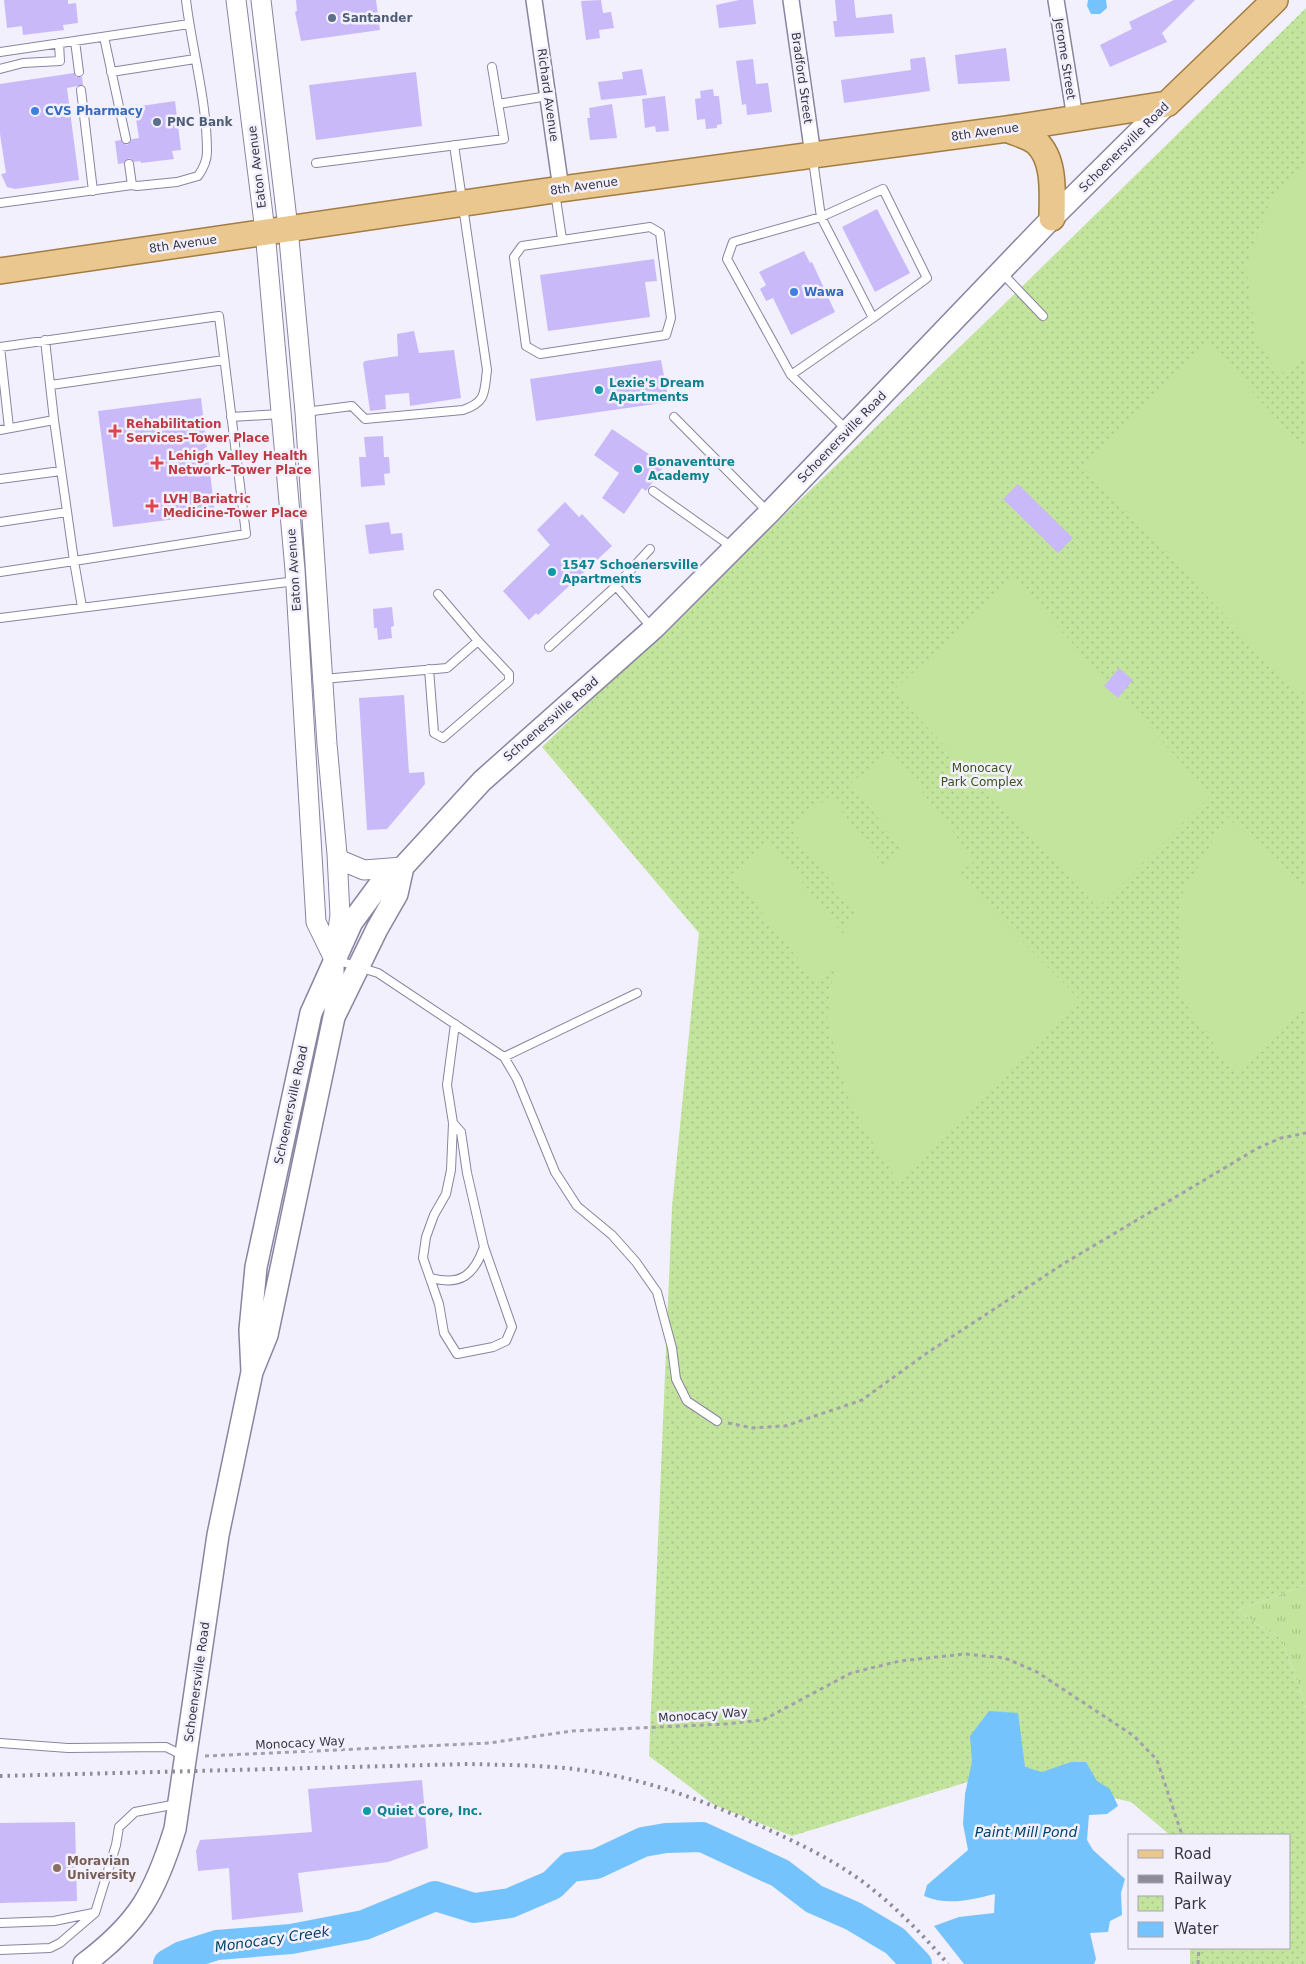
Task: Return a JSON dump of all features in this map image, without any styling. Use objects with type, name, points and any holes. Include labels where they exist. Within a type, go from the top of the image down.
[{"type":"main road","name":"Schoenersville Road","points":[[252,1372],[250,1330],[256,1267],[311,1013],[352,922],[383,880],[403,867],[482,781],[653,629],[769,513],[1052,218],[1275,0]]},
{"type":"main road","name":"8th Avenue","points":[[0,271],[463,203],[1007,129],[1167,104]]},
{"type":"main road","points":[[1007,129],[1036,143],[1046,157],[1052,176],[1052,218]]},
{"type":"main road","name":"Schoenersville Road","points":[[85,1963],[118,1936],[136,1918],[146,1902],[166,1859],[175,1829],[218,1535],[252,1372],[267,1335],[334,1017],[397,894],[403,867]]},
{"type":"street","name":"Eaton Avenue","points":[[236,0],[305,412],[340,914],[334,959],[334,1017]]},
{"type":"street","name":"Eaton Avenue","points":[[260,0],[276,230],[281,414],[296,582],[316,922],[334,959]]},
{"type":"street","name":"Richard Avenue","points":[[534,0],[548,96],[558,190]]},
{"type":"street","name":"Bradford Street","points":[[791,0],[812,155]]},
{"type":"street","name":"Jerome Street","points":[[1056,0],[1075,118]]},
{"type":"street","points":[[337,854],[340,860],[364,870],[403,867]]},
{"type":"lane","points":[[0,204],[93,191],[131,183],[154,186],[198,176],[203,168],[207,153],[202,95],[186,0]]},
{"type":"lane","points":[[0,43],[1,52],[189,24]]},
{"type":"lane","points":[[104,37],[126,140]]},
{"type":"lane","points":[[75,41],[78,72]]},
{"type":"lane","points":[[0,69],[23,63],[60,61],[59,43]]},
{"type":"lane","points":[[111,72],[195,59]]},
{"type":"lane","points":[[316,164],[504,139],[492,66]]},
{"type":"lane","points":[[80,90],[93,191]]},
{"type":"lane","points":[[498,104],[548,96]]},
{"type":"lane","points":[[305,412],[352,406],[366,419],[463,410],[476,406],[484,396],[487,370],[454,145]]},
{"type":"lane","points":[[812,155],[821,217],[873,318]]},
{"type":"lane","points":[[129,164],[131,183]]},
{"type":"lane","points":[[791,375],[927,278],[884,189],[821,217],[733,242],[727,259],[791,375],[847,430]]},
{"type":"lane","points":[[558,190],[562,240]]},
{"type":"lane","points":[[650,228],[660,233],[671,318],[666,335],[540,354],[526,346],[514,257],[522,246],[562,240],[650,228]]},
{"type":"lane","points":[[1000,272],[1043,316]]},
{"type":"lane","points":[[0,572],[246,534],[219,316],[0,347],[10,428]]},
{"type":"lane","points":[[45,340],[61,471],[82,607]]},
{"type":"lane","points":[[51,385],[224,360]]},
{"type":"lane","points":[[231,417],[281,414]]},
{"type":"lane","points":[[674,417],[769,513]]},
{"type":"lane","points":[[0,430],[54,420]]},
{"type":"lane","points":[[0,479],[61,471]]},
{"type":"lane","points":[[653,491],[734,548]]},
{"type":"lane","points":[[0,522],[67,512]]},
{"type":"lane","points":[[549,647],[616,586],[650,549]]},
{"type":"lane","points":[[0,618],[296,582]]},
{"type":"lane","points":[[616,586],[653,629]]},
{"type":"lane","points":[[429,669],[434,733],[443,738],[509,681],[509,674],[438,594]]},
{"type":"lane","points":[[323,679],[447,668],[478,641]]},
{"type":"lane","points":[[334,959],[378,973],[504,1057],[517,1079],[555,1172],[577,1206],[612,1234],[636,1262],[657,1292],[672,1348],[676,1379],[687,1401],[717,1421]]},
{"type":"lane","points":[[504,1057],[637,994]]},
{"type":"lane","points":[[453,1123],[461,1132],[469,1182],[484,1247],[512,1327],[506,1341],[493,1347],[457,1354],[444,1333],[431,1278],[423,1258],[426,1237],[434,1216],[446,1194],[451,1170],[453,1123],[447,1085],[455,1024]]},
{"type":"lane","points":[[431,1278],[444,1281],[460,1280],[473,1270],[484,1247]]},
{"type":"lane","points":[[0,1743],[68,1748],[166,1747],[186,1756]]},
{"type":"lane","points":[[0,1950],[50,1948],[60,1943],[95,1913],[116,1845],[119,1827],[135,1812],[180,1804]]},
{"type":"lane","points":[[0,1923],[54,1921],[95,1913]]},
{"type":"path","points":[[717,1421],[753,1428],[785,1426],[862,1400],[927,1353],[1063,1264],[1258,1148],[1281,1138],[1306,1132]]},
{"type":"path","name":"Monocacy Way","points":[[186,1756],[489,1743],[572,1731],[725,1724],[762,1720],[851,1673],[900,1661],[965,1654],[1005,1658],[1037,1672],[1134,1736],[1156,1760],[1182,1834]]},
{"type":"path","points":[[1198,1964],[1200,1949]]},
{"type":"green space","name":"Monocacy Park Complex","points":[[1306,8],[1306,1585],[1238,1610],[1258,1625],[1282,1639],[1306,1708],[1306,1964],[1190,1964],[1190,1949],[1291,1949],[1291,1834],[1169,1834],[1131,1802],[1000,1772],[792,1836],[714,1805],[649,1756],[672,1207],[699,933],[542,747],[995,313]]},
{"type":"green space","points":[[1303,163],[1306,167],[1306,354],[1280,375],[1256,339],[1246,266],[1270,202]]},
{"type":"green space","points":[[1208,343],[1306,451],[1306,689],[1300,695],[1083,465]]},
{"type":"green space","points":[[1014,579],[1211,795],[1098,908],[893,691]]},
{"type":"green space","points":[[891,751],[975,861],[957,875],[1080,1000],[898,1181],[870,1139],[847,1095],[827,1021],[834,969],[816,982],[732,874],[771,842],[843,934],[855,912],[790,828],[830,796],[884,866],[901,848],[851,783]]},
{"type":"green space","points":[[1227,817],[1306,888],[1306,1006],[1236,1075],[1178,993],[1181,896]]},
{"type":"green space","points":[[1306,1585],[1306,1708],[1282,1639],[1258,1625],[1238,1610]]},
{"type":"water","points":[[1088,0],[1106,0],[1107,8],[1100,14],[1091,14],[1087,6]]},
{"type":"water","name":"Paint Mill Pond","points":[[989,1711],[1018,1713],[1025,1767],[1042,1772],[1071,1762],[1086,1762],[1097,1781],[1110,1789],[1118,1806],[1107,1814],[1089,1815],[1087,1840],[1093,1850],[1125,1879],[1121,1893],[1122,1915],[1110,1921],[1108,1932],[1090,1933],[1096,1959],[1094,1964],[964,1964],[934,1926],[959,1917],[994,1913],[995,1894],[968,1900],[950,1901],[942,1901],[924,1896],[927,1885],[968,1850],[963,1824],[965,1794],[972,1762],[970,1736]]},
{"type":"building","points":[[4,0],[68,0],[68,4],[76,3],[78,23],[63,25],[64,30],[23,35],[22,26],[7,28]]},
{"type":"building","points":[[296,0],[376,0],[380,30],[301,41],[295,12],[297,11]]},
{"type":"building","points":[[601,0],[603,13],[611,12],[614,28],[599,30],[600,38],[586,40],[581,1]]},
{"type":"building","points":[[739,0],[753,0],[756,24],[719,28],[716,5]]},
{"type":"building","points":[[835,0],[854,0],[856,18],[892,14],[894,33],[835,37],[833,21],[837,21]]},
{"type":"building","points":[[1174,0],[1195,0],[1162,33],[1167,42],[1110,67],[1100,45],[1132,29],[1129,22]]},
{"type":"building","points":[[1006,48],[1010,81],[958,84],[955,55]]},
{"type":"building","points":[[925,57],[930,91],[844,103],[841,80],[911,70],[910,59]]},
{"type":"building","points":[[753,59],[756,84],[768,83],[772,112],[747,115],[746,104],[742,105],[736,61]]},
{"type":"building","points":[[642,69],[647,95],[601,100],[598,82],[623,79],[622,72]]},
{"type":"building","points":[[416,72],[422,126],[316,140],[309,85]]},
{"type":"building","name":"CVS Pharmacy","points":[[74,73],[76,77],[82,77],[83,85],[67,88],[79,180],[15,189],[7,187],[1,174],[6,173],[0,134],[0,84]]},
{"type":"building","points":[[713,89],[714,96],[719,96],[722,124],[717,125],[717,128],[706,129],[705,119],[697,120],[695,99],[701,98],[700,91]]},
{"type":"building","points":[[665,96],[669,131],[656,132],[655,126],[645,128],[642,99]]},
{"type":"building","name":"PNC Bank","points":[[175,101],[181,150],[172,151],[174,159],[141,163],[140,161],[134,162],[129,158],[124,163],[118,164],[115,141],[121,140],[127,145],[132,139],[139,138],[134,107]]},
{"type":"building","points":[[612,104],[617,138],[590,140],[587,118],[590,118],[589,108]]},
{"type":"building","name":"Wawa","points":[[877,209],[910,273],[875,292],[842,227]]},
{"type":"building","name":"Wawa","points":[[804,251],[810,263],[812,262],[835,312],[791,335],[773,298],[766,301],[760,289],[766,285],[759,272]]},
{"type":"building","points":[[654,259],[657,281],[645,282],[650,317],[548,331],[540,275]]},
{"type":"building","points":[[414,331],[419,353],[454,350],[461,398],[410,406],[409,393],[385,395],[386,409],[370,411],[363,363],[365,361],[398,356],[397,334]]},
{"type":"building","name":"Lexie's Dream Apartments","points":[[661,360],[669,402],[536,421],[530,379]]},
{"type":"building","name":"Lehigh Valley Health Network–Tower Place","points":[[201,398],[215,514],[113,527],[98,411]]},
{"type":"building","name":"Bonaventure Academy","points":[[612,429],[665,465],[646,491],[642,488],[624,514],[602,498],[619,473],[594,455]]},
{"type":"building","points":[[383,436],[384,457],[389,457],[390,473],[384,474],[385,485],[361,487],[359,457],[366,457],[364,437]]},
{"type":"building","points":[[1018,484],[1073,538],[1058,553],[1003,499]]},
{"type":"building","name":"1547 Schoenersville Apartments","points":[[565,502],[579,517],[582,514],[612,546],[538,615],[536,613],[529,620],[503,591],[550,545],[537,530]]},
{"type":"building","points":[[389,522],[391,534],[402,533],[404,550],[369,554],[365,525]]},
{"type":"building","points":[[392,607],[394,626],[391,627],[392,638],[378,640],[377,628],[374,628],[373,609]]},
{"type":"building","points":[[1119,668],[1133,680],[1118,698],[1104,686]]},
{"type":"building","points":[[404,695],[409,773],[424,772],[425,784],[387,829],[367,830],[359,698]]},
{"type":"building","name":"Quiet Core, Inc.","points":[[422,1780],[428,1848],[388,1862],[298,1873],[303,1912],[232,1920],[229,1868],[198,1871],[196,1851],[200,1840],[312,1832],[308,1789]]},
{"type":"building","points":[[75,1822],[77,1901],[0,1903],[0,1823]]},
{"type":"waterway","name":"Monocacy Creek","points":[[168,1964],[182,1956],[217,1945],[291,1939],[364,1925],[435,1896],[474,1908],[510,1903],[552,1885],[570,1867],[596,1864],[643,1842],[666,1838],[702,1837],[780,1873],[814,1899],[853,1916],[895,1941],[917,1964]]},
{"type":"railway","points":[[0,1776],[468,1764],[521,1765],[599,1773],[648,1784],[695,1799],[765,1828],[818,1854],[855,1876],[889,1903],[948,1964]]},
{"type":"place","name":"Santander","points":[[332,18]]},
{"type":"place","name":"CVS Pharmacy","points":[[35,111]]},
{"type":"place","name":"PNC Bank","points":[[157,122]]},
{"type":"place","name":"Wawa","points":[[794,292]]},
{"type":"place","name":"Lexie's Dream Apartments","points":[[599,390]]},
{"type":"place","name":"Rehabilitation Services–Tower Place","points":[[115,431]]},
{"type":"place","name":"Lehigh Valley Health Network–Tower Place","points":[[157,463]]},
{"type":"place","name":"Bonaventure Academy","points":[[638,469]]},
{"type":"place","name":"LVH Bariatric Medicine-Tower Place","points":[[152,506]]},
{"type":"place","name":"1547 Schoenersville Apartments","points":[[552,572]]},
{"type":"place","name":"Quiet Core, Inc.","points":[[367,1811]]},
{"type":"place","name":"Moravian University","points":[[57,1868]]}]
